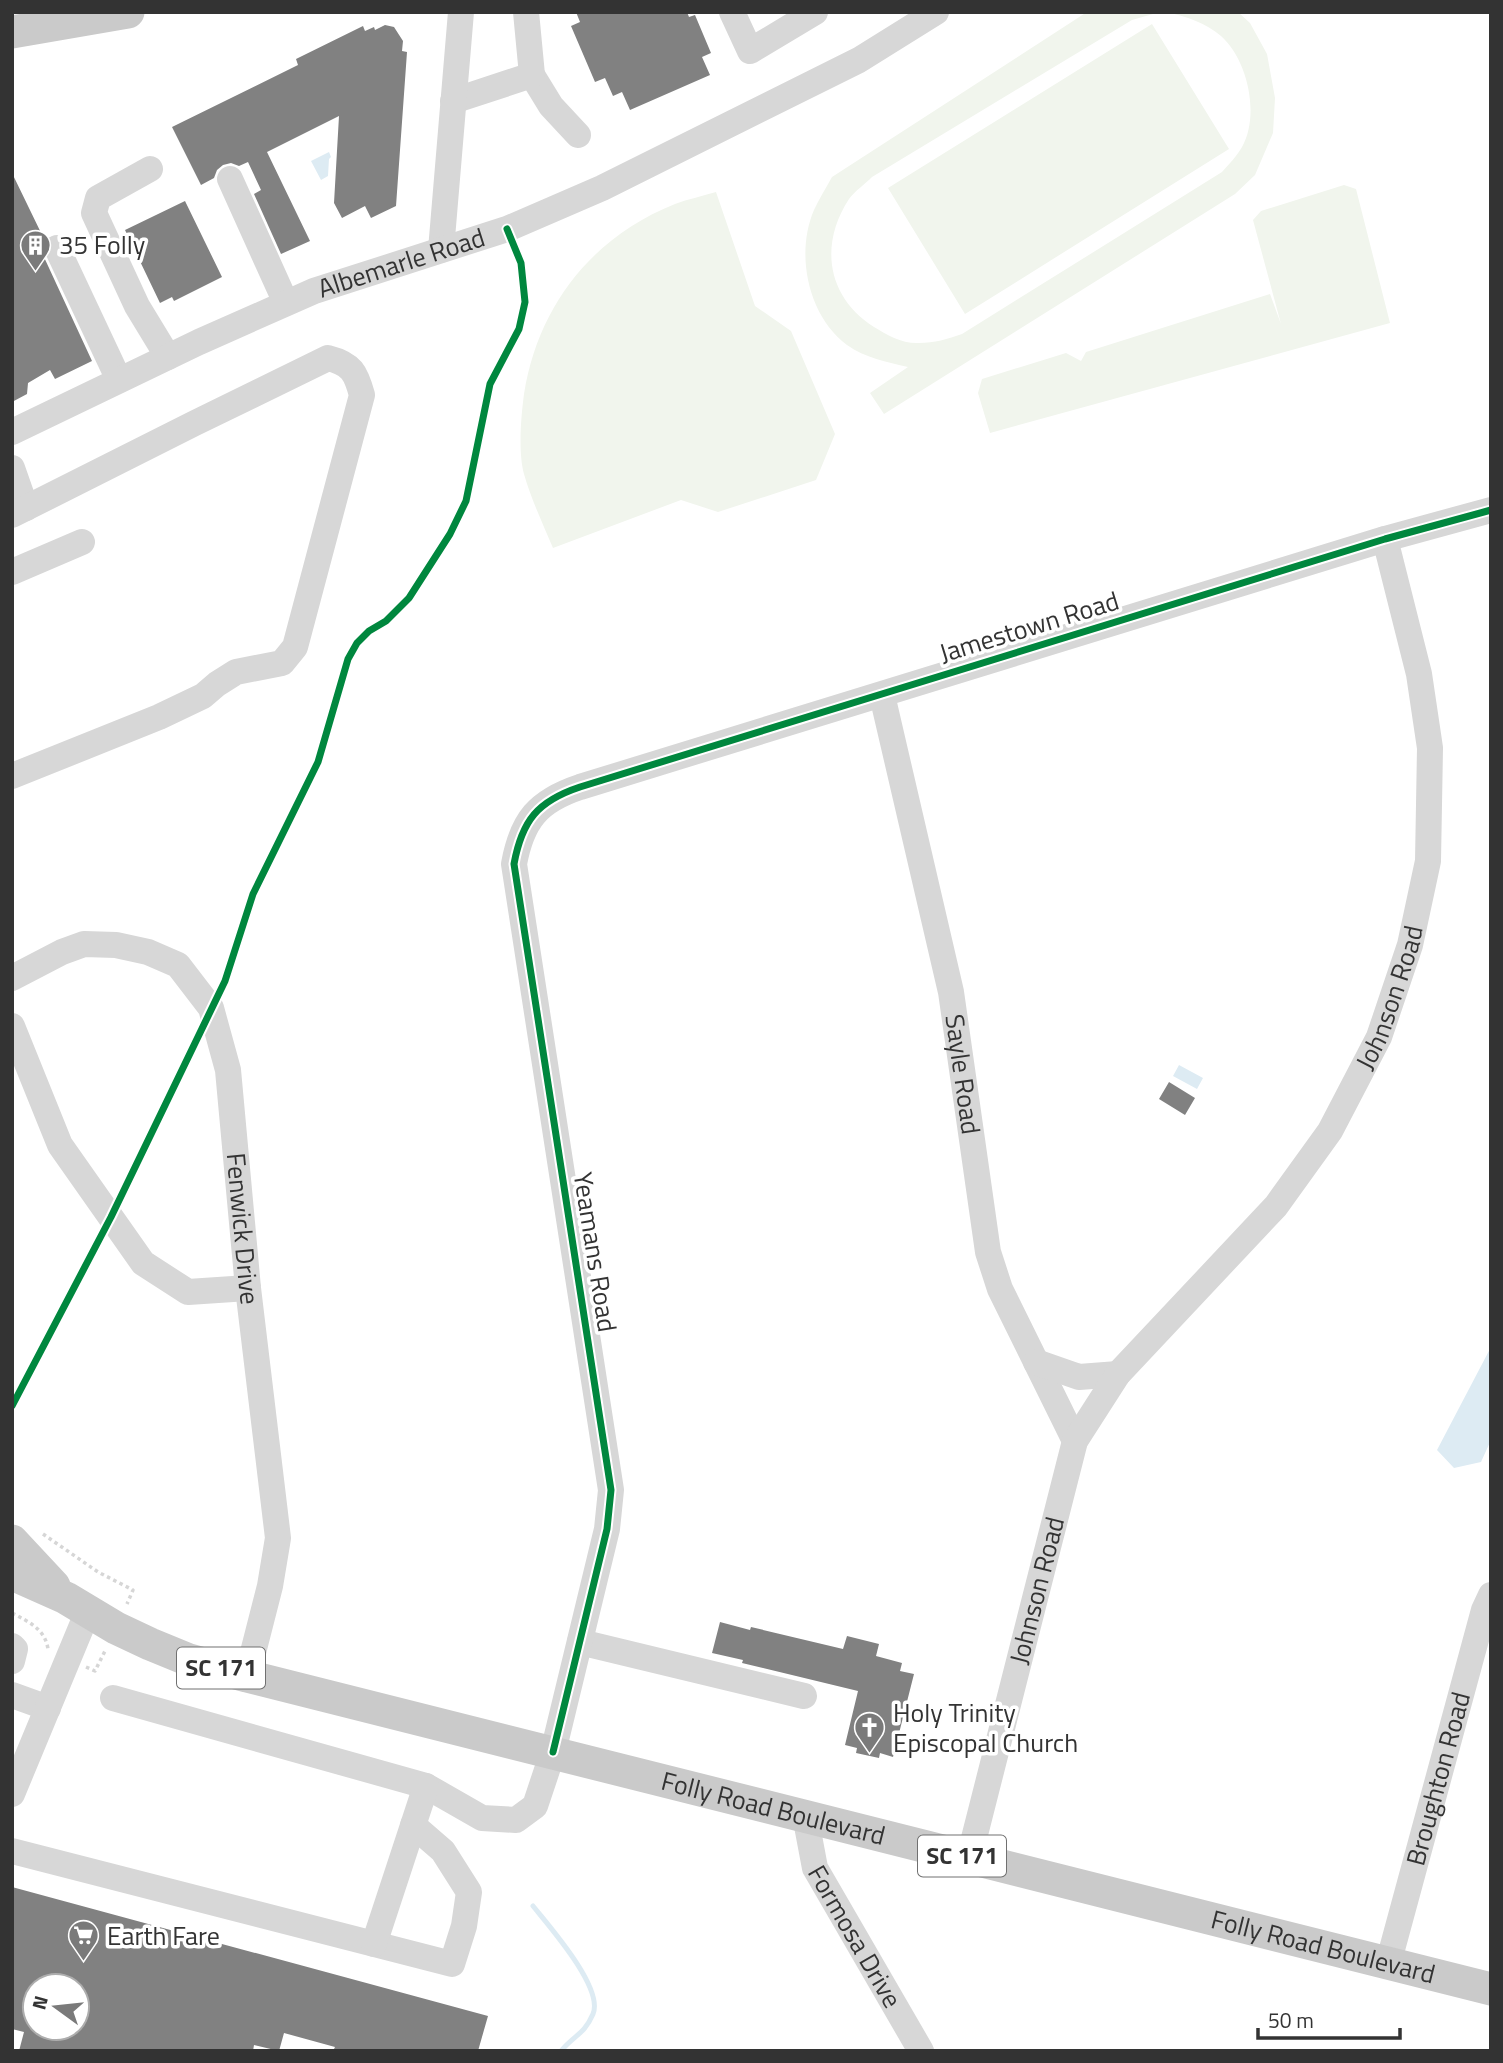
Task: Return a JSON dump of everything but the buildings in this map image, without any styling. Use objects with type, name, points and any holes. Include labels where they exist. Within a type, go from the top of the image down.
[{"type":"main road","points":[[12,32],[128,12]]},
{"type":"main road","name":"Folly Road Boulevard","points":[[12,1541],[77,1605]]},
{"type":"main road","name":"Folly Road Boulevard","points":[[12,1574],[77,1605],[116,1628],[189,1660],[1491,1989]]},
{"type":"street","points":[[441,250],[461,12]]},
{"type":"street","points":[[526,12],[532,75],[551,106],[578,135]]},
{"type":"street","points":[[732,12],[750,51],[815,12]]},
{"type":"street","name":"Albemarle Road","points":[[12,432],[314,291],[507,229],[602,188],[859,60],[936,12]]},
{"type":"street","points":[[453,101],[532,75]]},
{"type":"street","points":[[150,169],[99,198],[94,213],[137,306],[168,357]]},
{"type":"street","points":[[230,180],[286,303]]},
{"type":"street","points":[[57,248],[119,380]]},
{"type":"street","points":[[12,468],[19,512],[328,358],[344,362],[356,375],[362,395],[295,647],[282,663],[236,672],[204,696],[159,717],[12,776]]},
{"type":"street","name":"Jamestown Road","points":[[580,787],[1385,539],[1491,510]]},
{"type":"street","name":"Johnson Road","points":[[970,1858],[1075,1441],[1118,1374],[1276,1206],[1330,1131],[1379,1037],[1410,946],[1428,861],[1430,748],[1419,674],[1385,539]]},
{"type":"street","points":[[12,572],[82,542]]},
{"type":"street","name":"Sayle Road","points":[[882,695],[951,992],[988,1252],[1000,1289],[1075,1441]]},
{"type":"street","name":"Yeamans Road","points":[[113,1698],[426,1786],[482,1818],[516,1820],[535,1806],[553,1752],[580,1642],[607,1529],[611,1490],[514,864],[519,839],[537,810],[557,795],[580,787]]},
{"type":"street","name":"Fenwick Drive","points":[[12,978],[62,952],[84,944],[116,945],[148,952],[178,965],[211,1008],[228,1070],[248,1287],[278,1538],[270,1586],[247,1676]]},
{"type":"street","points":[[12,1026],[60,1145],[144,1263],[188,1293],[248,1287]]},
{"type":"street","points":[[1036,1362],[1079,1377],[1118,1374]]},
{"type":"street","points":[[12,1794],[48,1707],[77,1605]]},
{"type":"street","name":"Broughton Road","points":[[1388,1964],[1489,1605]]},
{"type":"street","points":[[580,1642],[804,1696]]},
{"type":"street","points":[[12,1646],[15,1649],[12,1661]]},
{"type":"street","points":[[12,1695],[48,1707]]},
{"type":"street","points":[[374,1944],[426,1786]]},
{"type":"street","name":"Formosa Drive","points":[[805,1815],[815,1868],[922,2051]]},
{"type":"street","points":[[12,1851],[452,1964],[464,1926],[469,1892],[443,1851],[413,1825]]},
{"type":"shaded area","points":[[1087,12],[1160,12],[1132,20],[872,177],[849,199],[840,216],[831,252],[838,285],[846,301],[858,315],[884,333],[907,342],[930,342],[962,334],[1222,172],[1240,150],[1247,134],[1250,104],[1244,73],[1230,46],[1221,36],[1196,21],[1167,12],[1238,12],[1250,23],[1267,54],[1275,98],[1273,133],[1255,175],[1235,194],[884,414],[870,393],[908,367],[876,359],[847,345],[823,318],[814,301],[806,264],[808,227],[816,206],[832,177]]},
{"type":"shaded area","points":[[1152,24],[1229,149],[965,314],[888,188]]},
{"type":"shaded area","points":[[329,152],[331,157],[328,176],[321,180],[311,161]]},
{"type":"shaded area","points":[[1344,185],[1356,189],[1390,323],[990,433],[978,393],[982,379],[1066,353],[1081,361],[1086,352],[1270,294],[1281,324],[1253,220],[1261,211]]},
{"type":"shaded area","points":[[716,192],[755,306],[791,331],[835,434],[816,480],[718,512],[681,500],[553,548],[527,483],[521,455],[524,394],[531,362],[542,332],[556,304],[574,278],[594,255],[618,235],[675,204]]},
{"type":"shaded area","points":[[1179,1065],[1203,1078],[1197,1089],[1173,1076]]},
{"type":"shaded area","points":[[1491,1347],[1491,1440],[1481,1462],[1454,1468],[1437,1450]]},
{"type":"waterway","points":[[533,1906],[573,1958],[591,1989],[594,2003],[593,2014],[586,2026],[561,2051]]},
{"type":"cycle path","points":[[12,1406],[111,1217],[225,981],[253,894],[318,762],[348,659],[357,643],[369,631],[386,621],[409,598],[450,534],[466,501],[490,384],[519,329],[525,302],[521,263],[507,229]]},
{"type":"cycle path","points":[[553,1752],[607,1529],[611,1490],[514,864],[522,835],[534,814],[553,799],[580,787],[1385,539],[1491,510]]},
{"type":"place","name":"35 Folly","points":[[36,272]]},
{"type":"place","name":"Holy Trinity Episcopal Church","points":[[870,1755]]},
{"type":"place","name":"Earth Fare","points":[[84,1963]]}]
